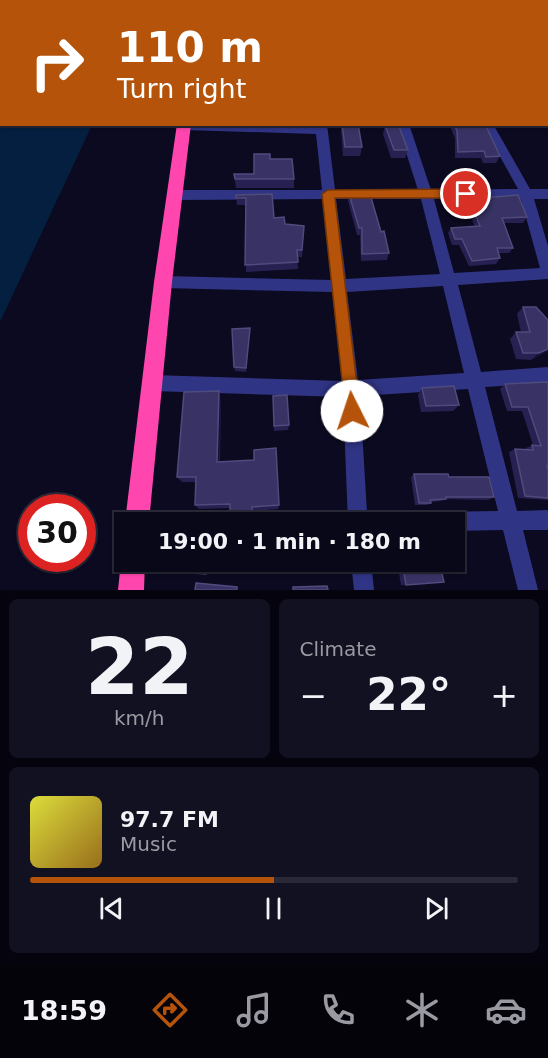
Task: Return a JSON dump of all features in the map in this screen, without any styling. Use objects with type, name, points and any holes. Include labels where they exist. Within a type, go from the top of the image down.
[{"type":"highway","points":[[138,512],[162,282],[184,126]]},
{"type":"highway","points":[[131,590],[132,572]]},
{"type":"street","points":[[252,126],[321,127],[351,389],[357,512]]},
{"type":"street","points":[[404,126],[426,194],[528,590]]},
{"type":"street","points":[[162,282],[340,286],[548,272],[526,193],[488,126]]},
{"type":"street","points":[[174,195],[548,194]]},
{"type":"street","points":[[152,383],[351,389],[548,375]]},
{"type":"street","points":[[465,522],[548,520]]},
{"type":"street","points":[[362,572],[364,590]]},
{"type":"water","points":[[0,126],[92,126],[0,322]]},
{"type":"building","points":[[342,126],[358,126],[362,147],[345,147]]},
{"type":"building","points":[[385,126],[399,126],[408,150],[394,150]]},
{"type":"building","points":[[455,126],[486,126],[500,156],[486,157],[484,151],[458,152]]},
{"type":"building","points":[[254,154],[270,154],[270,159],[292,159],[294,179],[235,179],[234,174],[254,174]]},
{"type":"building","points":[[272,194],[274,218],[284,217],[285,224],[304,226],[302,250],[297,250],[298,262],[245,265],[246,198],[236,198],[236,195]]},
{"type":"building","points":[[349,194],[370,194],[381,232],[384,231],[389,253],[362,254],[362,228],[359,228]]},
{"type":"building","points":[[518,195],[527,217],[502,218],[513,248],[497,248],[500,258],[472,261],[462,239],[455,239],[451,228],[480,226],[469,199]]},
{"type":"building","points":[[523,307],[536,307],[548,320],[548,349],[539,353],[523,353],[516,332],[530,332]]},
{"type":"building","points":[[250,328],[246,368],[234,367],[232,329]]},
{"type":"building","points":[[548,382],[548,498],[525,496],[515,449],[533,450],[532,445],[541,446],[528,407],[512,407],[505,384]]},
{"type":"building","points":[[454,386],[459,405],[426,406],[422,388]]},
{"type":"building","points":[[219,391],[217,462],[254,460],[254,450],[276,448],[279,505],[252,507],[252,512],[230,512],[230,504],[195,505],[196,477],[177,477],[184,392]]},
{"type":"building","points":[[287,395],[289,425],[274,426],[273,396]]},
{"type":"building","points":[[414,474],[489,477],[494,497],[446,497],[446,499],[430,500],[431,503],[419,503]]},
{"type":"building","points":[[404,572],[442,572],[444,582],[406,585]]},
{"type":"building","points":[[196,583],[237,587],[237,590],[195,590]]},
{"type":"building","points":[[327,586],[328,590],[293,590],[293,587]]},
{"type":"route","points":[[352,411],[328,194],[466,194]]}]
